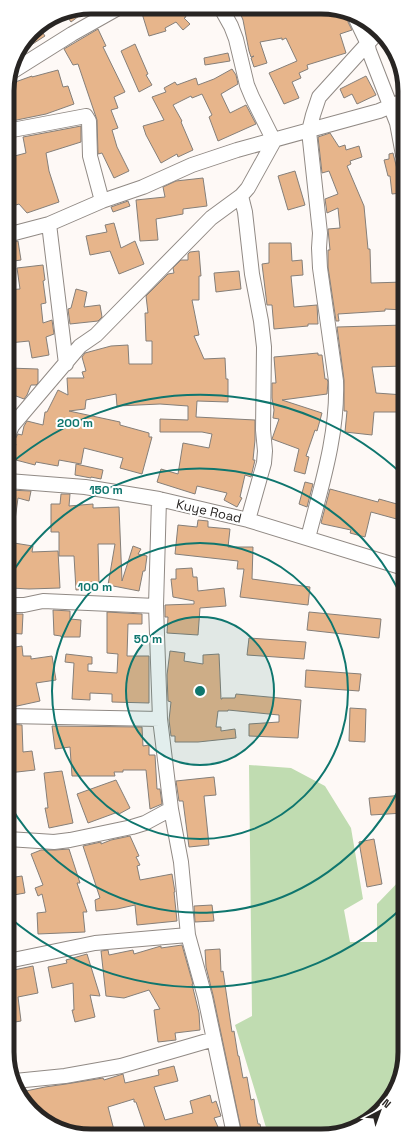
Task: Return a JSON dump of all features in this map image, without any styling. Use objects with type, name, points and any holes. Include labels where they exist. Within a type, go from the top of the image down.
[{"type":"street","points":[[18,68],[72,34],[108,14]]},
{"type":"street","points":[[224,14],[236,38],[247,84],[252,97],[274,141]]},
{"type":"street","points":[[359,23],[368,42],[370,51],[397,103],[398,128]]},
{"type":"street","points":[[308,538],[327,467],[337,398],[336,381],[320,268],[320,233],[309,131],[318,97],[375,35]]},
{"type":"street","points":[[14,233],[49,224],[143,187],[192,165],[237,150],[379,111],[397,103]]},
{"type":"street","points":[[14,130],[86,116],[89,121],[90,156],[102,202]]},
{"type":"street","points":[[14,424],[80,346],[96,335],[211,218],[241,196],[248,188],[274,141]]},
{"type":"street","points":[[241,196],[245,212],[252,274],[261,321],[264,347],[263,423],[266,451],[248,520]]},
{"type":"street","points":[[49,224],[66,364]]},
{"type":"street","name":"Kuye Road","points":[[14,481],[85,487],[159,499],[248,520],[398,566]]},
{"type":"street","points":[[159,499],[156,606],[160,719],[171,809],[181,862],[188,935],[205,997],[233,1129]]},
{"type":"street","points":[[14,605],[24,605],[43,601],[156,606]]},
{"type":"street","points":[[14,716],[160,719]]},
{"type":"street","points":[[14,839],[54,842],[132,828],[171,809]]},
{"type":"street","points":[[14,960],[95,943],[188,935]]},
{"type":"street","points":[[20,1081],[66,1076],[121,1066],[214,1039]]},
{"type":"green space","points":[[249,765],[291,768],[325,786],[351,828],[363,899],[344,910],[350,942],[377,942],[377,904],[398,882],[398,1057],[392,1082],[388,1091],[360,1091],[360,1119],[346,1125],[336,1128],[321,1129],[266,1129],[235,1025],[252,1016]]},
{"type":"building","points":[[142,14],[184,14],[186,17],[184,18],[190,24],[183,30],[176,22],[165,28],[166,31],[149,36]]},
{"type":"building","points":[[240,14],[326,14],[336,15],[348,19],[348,22],[352,30],[340,34],[346,53],[307,65],[308,69],[299,73],[301,78],[292,82],[299,98],[284,104],[269,73],[297,61],[286,38],[282,40],[282,38],[260,42],[267,63],[254,67],[251,58],[254,56],[251,57],[249,51]]},
{"type":"building","points":[[80,15],[71,22],[68,18]]},
{"type":"building","points":[[98,29],[106,46],[103,47],[125,92],[114,97],[118,108],[111,110],[118,128],[112,130],[117,147],[129,171],[114,178],[102,153],[98,154],[97,120],[78,64],[73,65],[64,49]]},
{"type":"building","points":[[42,32],[45,36],[28,47],[36,36]]},
{"type":"building","points":[[135,44],[148,74],[146,75],[152,85],[139,92],[121,51]]},
{"type":"building","points":[[228,53],[230,61],[205,65],[204,58]]},
{"type":"building","points":[[232,69],[236,75],[238,84],[221,94],[230,113],[246,105],[256,124],[218,141],[209,117],[212,115],[202,94],[192,98],[191,96],[173,105],[182,121],[181,122],[193,150],[178,157],[177,154],[161,163],[146,135],[143,126],[164,120],[152,97],[166,92],[164,88],[175,82],[177,85],[196,78],[198,85],[214,79]]},
{"type":"building","points":[[58,70],[63,87],[68,86],[74,104],[46,114],[14,121],[15,82]]},
{"type":"building","points":[[366,76],[376,95],[357,104],[352,94],[344,98],[340,89]]},
{"type":"building","points":[[81,126],[81,142],[46,153],[49,171],[59,202],[27,213],[19,204],[14,206],[14,156],[26,153],[23,137]]},
{"type":"building","points":[[330,133],[339,147],[345,145],[346,150],[359,146],[362,157],[350,161],[351,164],[347,166],[364,206],[368,249],[370,249],[371,283],[398,282],[398,310],[385,309],[385,311],[338,314],[339,321],[336,321],[328,267],[328,250],[330,250],[328,229],[340,228],[338,208],[327,213],[325,199],[338,194],[329,171],[322,173],[318,137]]},
{"type":"building","points":[[393,153],[398,173],[398,193],[392,194],[390,176],[388,176],[384,160],[389,159],[389,154]]},
{"type":"building","points":[[295,171],[305,205],[288,210],[278,176]]},
{"type":"building","points":[[203,178],[207,206],[183,209],[183,214],[156,219],[158,240],[140,241],[136,200],[165,197],[163,187],[176,181]]},
{"type":"building","points":[[128,201],[130,206],[113,212],[111,207]]},
{"type":"building","points":[[114,223],[121,248],[135,241],[144,264],[119,274],[110,251],[90,255],[86,236],[107,232],[105,225]]},
{"type":"building","points":[[18,241],[21,260],[14,261],[14,242]]},
{"type":"building","points":[[269,243],[291,243],[292,261],[302,260],[303,275],[291,276],[294,307],[317,305],[318,324],[274,329],[272,305],[267,305],[262,264],[269,263]]},
{"type":"building","points":[[199,251],[201,276],[199,276],[199,300],[192,300],[199,335],[194,336],[204,359],[225,358],[226,379],[228,379],[228,402],[197,401],[196,417],[255,420],[253,460],[255,460],[251,477],[245,475],[240,497],[242,498],[237,507],[224,500],[227,493],[197,486],[195,494],[157,482],[161,469],[178,474],[183,443],[209,448],[212,434],[202,432],[160,432],[160,419],[188,420],[188,406],[160,404],[117,406],[116,394],[86,400],[85,409],[69,411],[120,422],[120,425],[149,433],[149,437],[152,437],[142,474],[120,468],[123,458],[84,448],[81,464],[59,460],[58,466],[36,462],[35,465],[14,460],[16,444],[14,443],[14,441],[18,434],[22,435],[27,421],[43,425],[45,412],[47,412],[58,390],[68,395],[67,378],[84,378],[82,372],[86,371],[82,357],[85,353],[111,346],[128,345],[129,364],[152,364],[152,341],[146,341],[145,313],[148,313],[146,296],[168,274],[174,273],[173,268],[181,260],[188,260],[188,254],[190,252]]},
{"type":"building","points":[[43,265],[45,280],[43,281],[46,303],[41,304],[43,323],[52,320],[54,334],[46,337],[49,355],[32,358],[29,341],[14,342],[14,290],[20,289],[17,268]]},
{"type":"building","points":[[239,271],[241,289],[216,292],[214,273]]},
{"type":"building","points":[[76,289],[87,292],[84,307],[100,305],[102,317],[98,321],[70,324],[68,309],[71,308]]},
{"type":"building","points":[[398,325],[398,366],[372,367],[376,393],[398,395],[398,412],[374,412],[372,435],[345,432],[347,411],[344,411],[344,380],[337,327]]},
{"type":"building","points":[[318,353],[318,355],[322,355],[325,379],[327,379],[328,382],[327,394],[282,400],[322,413],[317,431],[315,430],[306,456],[309,457],[305,474],[294,471],[299,449],[272,439],[279,419],[273,418],[274,410],[272,383],[276,383],[274,357]]},
{"type":"building","points":[[14,368],[38,369],[38,383],[36,385],[31,385],[24,399],[14,395]]},
{"type":"building","points":[[76,464],[103,470],[101,479],[75,475]]},
{"type":"building","points":[[305,482],[313,484],[307,507],[299,504]]},
{"type":"building","points":[[330,489],[378,502],[379,499],[398,504],[398,519],[371,512],[365,537],[350,533],[351,530],[321,523]]},
{"type":"building","points":[[14,490],[31,491],[29,501],[18,498],[14,528]]},
{"type":"building","points":[[61,494],[70,494],[69,506],[93,504],[93,508],[119,507],[122,581],[133,546],[141,549],[138,554],[147,556],[145,571],[143,571],[139,591],[108,585],[115,544],[98,544],[99,583],[91,582],[92,589],[76,590],[74,556],[59,556],[59,532],[51,532],[51,504],[60,504]]},
{"type":"building","points":[[198,520],[208,521],[208,527],[230,529],[228,547],[253,547],[252,579],[310,587],[308,605],[240,597],[244,569],[237,569],[238,561],[175,554],[178,525],[197,527]]},
{"type":"building","points":[[14,543],[33,546],[32,552],[58,551],[60,588],[14,588]]},
{"type":"building","points":[[192,568],[193,577],[197,577],[198,591],[224,588],[226,606],[200,608],[198,635],[167,633],[168,617],[165,617],[165,605],[194,604],[194,601],[173,597],[171,579],[176,579],[176,569]]},
{"type":"building","points":[[53,610],[70,611],[70,619],[81,620],[80,637],[61,637],[54,635]]},
{"type":"building","points":[[107,612],[142,614],[142,624],[128,624],[127,656],[149,656],[149,703],[112,702],[112,694],[90,693],[90,700],[72,699],[74,663],[65,662],[66,654],[92,657],[92,664],[88,664],[88,671],[117,673],[118,654],[107,653]]},
{"type":"building","points":[[309,612],[381,619],[379,638],[307,630]]},
{"type":"building","points":[[14,614],[23,614],[22,634],[14,633]]},
{"type":"building","points":[[249,638],[306,642],[304,659],[247,655]]},
{"type":"building","points":[[22,646],[23,656],[31,656],[31,659],[52,656],[56,680],[36,683],[40,701],[14,707],[14,647]]},
{"type":"building","points":[[170,651],[185,653],[184,661],[203,664],[203,655],[219,654],[221,699],[235,698],[236,694],[301,700],[298,738],[249,736],[249,724],[279,722],[279,715],[228,710],[218,711],[216,727],[221,727],[221,731],[235,729],[236,738],[198,742],[175,742],[175,736],[171,736],[169,720],[171,702],[168,701],[167,675]]},
{"type":"building","points":[[306,670],[361,674],[359,691],[305,687]]},
{"type":"building","points":[[350,708],[366,709],[365,742],[349,741]]},
{"type":"building","points":[[14,724],[22,725],[23,752],[32,751],[35,770],[14,772]]},
{"type":"building","points":[[52,726],[142,727],[143,746],[149,745],[149,755],[155,755],[157,789],[160,789],[162,804],[150,809],[146,770],[123,770],[123,772],[114,772],[115,776],[72,776],[70,747],[55,749]]},
{"type":"building","points":[[62,771],[73,823],[49,828],[45,808],[48,808],[44,773]]},
{"type":"building","points":[[214,777],[216,795],[204,796],[209,845],[189,847],[183,801],[179,801],[176,781]]},
{"type":"building","points":[[116,780],[130,808],[119,814],[118,812],[88,823],[77,794]]},
{"type":"building","points":[[398,796],[398,813],[371,815],[369,798]]},
{"type":"building","points":[[130,836],[139,856],[136,857],[140,865],[137,866],[140,880],[172,874],[177,921],[137,925],[135,905],[117,909],[96,911],[95,900],[100,898],[83,846],[101,842],[101,844]]},
{"type":"building","points":[[374,839],[382,884],[367,887],[359,842]]},
{"type":"building","points":[[69,849],[80,883],[77,883],[87,912],[83,912],[85,932],[38,934],[37,913],[46,912],[42,894],[38,896],[35,888],[43,885],[31,854],[41,850]]},
{"type":"building","points":[[22,876],[25,893],[14,895],[14,877]]},
{"type":"building","points":[[212,905],[214,921],[195,922],[194,906]]},
{"type":"building","points":[[182,945],[193,984],[199,1013],[200,1030],[175,1033],[176,1040],[158,1042],[154,1010],[160,1009],[149,990],[124,998],[106,996],[101,951],[108,950],[109,955],[133,950],[134,954],[161,946],[161,948]]},
{"type":"building","points":[[220,949],[221,972],[223,971],[232,1032],[234,1031],[243,1078],[247,1077],[251,1100],[254,1099],[258,1124],[260,1124],[261,1129],[241,1129],[206,967],[205,950]]},
{"type":"building","points":[[87,954],[100,996],[90,995],[95,1017],[75,1022],[72,1010],[74,1010],[73,983],[52,988],[48,967],[67,963],[66,960]]},
{"type":"building","points":[[33,966],[38,993],[18,997],[21,1021],[14,1022],[14,970]]},
{"type":"building","points":[[174,1066],[178,1081],[154,1087],[165,1120],[193,1113],[190,1101],[210,1095],[212,1103],[216,1101],[221,1116],[214,1118],[219,1129],[145,1129],[134,1099],[108,1107],[114,1129],[76,1128],[52,1119],[36,1107],[24,1091],[103,1078],[104,1080],[123,1074],[125,1083],[159,1075],[158,1070]]}]
